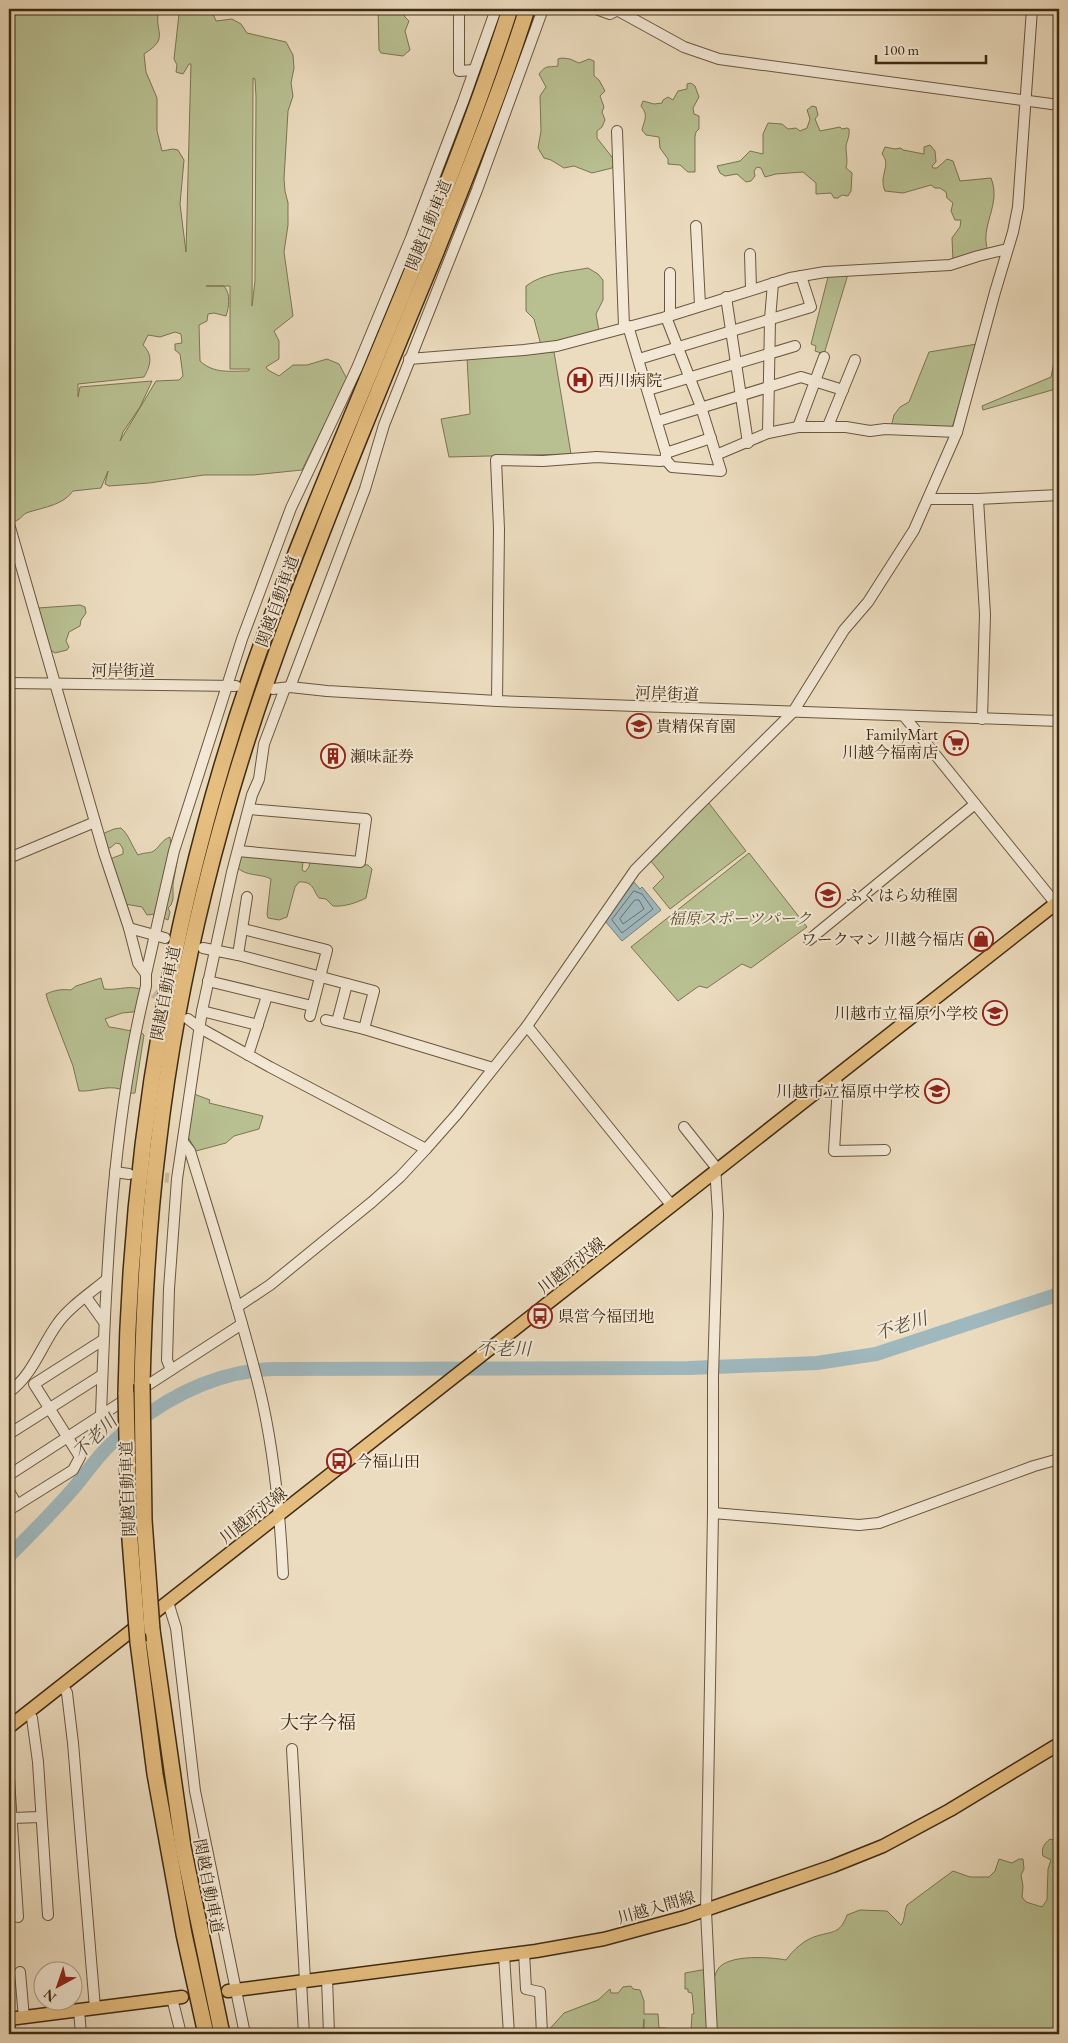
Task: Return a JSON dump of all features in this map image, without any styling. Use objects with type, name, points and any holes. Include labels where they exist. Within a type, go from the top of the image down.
[{"type":"highway","name":"関越自動車道","points":[[206,2034],[184,1934],[144,1698],[130,1536],[126,1394],[129,1305],[142,1144],[172,958],[191,876],[216,783],[259,654],[314,512],[434,217],[487,78],[510,9]]},
{"type":"highway","name":"関越自動車道","points":[[222,2034],[183,1847],[152,1630],[144,1520],[142,1384],[144,1307],[149,1226],[158,1142],[172,1047],[188,963],[232,788],[293,608],[484,132],[527,9]]},
{"type":"main road","name":"川越所沢線","points":[[9,1727],[1058,903]]},
{"type":"main road","name":"川越入間線","points":[[232,1991],[504,1955],[604,1939],[706,1910],[833,1866],[883,1846],[950,1810],[1059,1744]]},
{"type":"main road","points":[[82,2010],[177,1997]]},
{"type":"main road","points":[[9,2020],[79,2010]]},
{"type":"street","points":[[459,9],[460,71],[474,70]]},
{"type":"street","points":[[101,1415],[106,1278],[115,1172],[126,1089],[146,986],[146,974],[160,936],[174,851],[291,508],[357,368],[411,238],[496,9]]},
{"type":"street","points":[[170,1370],[167,1360],[173,1179],[182,1142],[208,981],[209,949],[238,851],[252,795],[259,779],[264,744],[365,489],[384,425],[477,190],[543,9]]},
{"type":"street","points":[[596,9],[610,14],[617,9],[684,47],[719,59],[1059,105]]},
{"type":"street","points":[[237,1307],[270,1285],[372,1202],[400,1177],[426,1149],[527,1026],[635,870],[793,712],[844,630],[868,602],[914,530],[957,432],[1007,250],[1014,232],[1018,207],[1032,9]]},
{"type":"street","points":[[617,131],[626,327],[639,359],[658,421],[666,457],[672,466],[720,471],[668,316],[670,272]]},
{"type":"street","points":[[696,226],[700,306]]},
{"type":"street","points":[[409,359],[557,346],[668,316],[751,289],[801,276],[875,268],[950,265],[978,256],[1007,250]]},
{"type":"street","points":[[750,254],[751,289]]},
{"type":"street","points":[[639,359],[811,307],[801,276]]},
{"type":"street","points":[[768,433],[771,352],[770,319],[773,283]]},
{"type":"street","points":[[726,297],[748,442]]},
{"type":"street","points":[[648,390],[794,346]]},
{"type":"street","points":[[798,427],[824,356]]},
{"type":"street","points":[[828,426],[855,360]]},
{"type":"street","points":[[658,421],[801,376],[843,390]]},
{"type":"street","points":[[716,455],[768,433],[798,427],[828,426],[870,431],[884,429],[957,432]]},
{"type":"street","points":[[497,701],[499,529],[496,460],[552,460],[597,456],[660,461],[710,438]]},
{"type":"street","points":[[928,499],[978,499],[1059,495]]},
{"type":"street","points":[[978,499],[985,614],[982,719]]},
{"type":"street","points":[[9,524],[95,822],[129,928],[138,963],[146,974]]},
{"type":"street","name":"河岸街道","points":[[9,683],[231,686]]},
{"type":"street","name":"河岸街道","points":[[273,689],[287,687],[497,701],[1059,721]]},
{"type":"street","points":[[904,716],[974,804],[1058,903]]},
{"type":"street","points":[[809,940],[974,804]]},
{"type":"street","points":[[238,851],[360,862],[366,820],[248,809]]},
{"type":"street","points":[[9,858],[95,822]]},
{"type":"street","points":[[238,955],[247,897]]},
{"type":"street","points":[[129,928],[160,936]]},
{"type":"street","points":[[208,981],[267,996],[311,1011],[326,950],[243,929]]},
{"type":"street","points":[[209,949],[374,991],[364,1030]]},
{"type":"street","points":[[337,1022],[347,984]]},
{"type":"street","points":[[146,986],[154,992]]},
{"type":"street","points":[[248,1055],[267,996]]},
{"type":"street","points":[[202,1011],[258,1025]]},
{"type":"street","points":[[188,1019],[200,1028],[248,1055],[426,1149]]},
{"type":"street","points":[[326,1020],[493,1068]]},
{"type":"street","points":[[527,1026],[672,1206]]},
{"type":"street","points":[[834,1078],[838,1085],[834,1151],[885,1150]]},
{"type":"street","points":[[684,1127],[711,1160],[716,1171],[718,1214],[713,1358],[713,1513],[706,1910],[712,2034]]},
{"type":"street","points":[[182,1142],[190,1151],[242,1324],[257,1381],[280,1514],[283,1574]]},
{"type":"street","points":[[115,1172],[129,1174]]},
{"type":"street","points":[[9,1392],[28,1374],[59,1321],[106,1278]]},
{"type":"street","points":[[86,1296],[104,1322]]},
{"type":"street","points":[[9,1475],[242,1324]]},
{"type":"street","points":[[34,1384],[103,1340]]},
{"type":"street","points":[[9,1491],[13,1508],[73,1470],[80,1457],[28,1374]]},
{"type":"street","points":[[9,1434],[102,1375]]},
{"type":"street","points":[[713,1513],[859,1525],[879,1523],[1034,1466],[1059,1460]]},
{"type":"street","points":[[168,1602],[176,1628],[195,1791],[232,1991],[245,2034]]},
{"type":"street","points":[[62,1686],[66,1693],[73,1743],[95,2008]]},
{"type":"street","points":[[28,1712],[32,1718],[38,1762],[48,1915]]},
{"type":"street","points":[[292,1749],[304,2034]]},
{"type":"street","points":[[9,1779],[18,1917]]},
{"type":"street","points":[[12,1818],[41,1816]]},
{"type":"street","points":[[524,1952],[526,1989],[540,1992],[542,2034]]},
{"type":"street","points":[[504,1955],[509,2034]]},
{"type":"street","points":[[20,1972],[24,2018]]},
{"type":"street","points":[[328,1978],[329,2034]]},
{"type":"street","points":[[177,1997],[181,2034]]},
{"type":"street","points":[[79,2010],[81,2034]]},
{"type":"street","points":[[9,2020],[11,2034]]},
{"type":"green space","points":[[9,9],[159,9],[159,39],[144,54],[146,72],[157,98],[157,131],[162,151],[178,150],[184,160],[180,204],[186,252],[191,64],[189,64],[183,74],[176,72],[177,65],[174,59],[179,14],[186,9],[211,9],[216,21],[232,19],[241,24],[247,33],[286,42],[293,55],[294,68],[291,83],[293,96],[288,111],[284,179],[288,203],[288,225],[284,252],[293,316],[274,331],[279,341],[279,359],[266,367],[279,376],[293,365],[307,365],[327,359],[339,364],[347,379],[302,470],[253,475],[204,475],[149,483],[109,486],[105,484],[108,471],[101,488],[73,491],[59,502],[26,513],[16,521],[9,523]],"holes":[[[253,78],[255,79],[256,97],[255,281],[252,306]],[[224,286],[230,286],[230,369],[250,369],[248,371],[217,370],[200,361],[199,325],[207,321],[208,314],[214,313],[226,316],[229,301]],[[175,332],[181,334],[182,343],[175,344],[175,350],[180,354],[183,376],[179,380],[156,381],[120,441],[123,432],[140,407],[152,381],[80,387],[78,397],[78,384],[144,377],[150,356],[143,345],[148,335],[160,337]]]},
{"type":"green space","points":[[378,9],[402,9],[409,21],[405,31],[410,50],[403,56],[381,53],[379,50]]},
{"type":"green space","points":[[562,58],[579,63],[589,59],[594,61],[594,76],[599,80],[605,91],[600,96],[604,107],[602,112],[605,120],[602,127],[597,131],[597,138],[615,161],[612,168],[592,173],[574,166],[564,168],[544,158],[538,148],[541,131],[540,96],[546,87],[539,74],[546,68],[558,66],[558,59]]},
{"type":"green space","points":[[691,83],[695,86],[699,97],[693,108],[694,114],[699,116],[699,129],[695,136],[695,172],[688,172],[680,165],[668,164],[668,159],[660,148],[659,137],[646,135],[642,130],[645,121],[645,115],[641,106],[643,101],[654,104],[662,103],[668,97],[673,100],[678,91],[687,89],[687,84]]},
{"type":"green space","points":[[812,106],[816,107],[818,115],[815,119],[820,131],[840,127],[842,129],[849,129],[846,146],[846,168],[852,173],[851,191],[848,196],[842,195],[834,198],[831,193],[816,194],[816,183],[803,172],[776,174],[765,177],[761,168],[757,167],[754,171],[755,176],[751,181],[746,182],[737,174],[725,176],[720,173],[717,166],[740,161],[750,151],[763,154],[763,134],[768,123],[782,124],[788,129],[796,128],[800,131],[807,128],[810,119],[807,110]]},
{"type":"green space","points":[[930,145],[935,151],[936,162],[932,166],[933,168],[937,168],[947,159],[953,161],[960,181],[991,178],[994,197],[986,233],[988,251],[953,261],[952,238],[960,227],[961,220],[955,220],[951,211],[953,203],[947,198],[946,192],[940,188],[935,188],[931,185],[903,193],[885,191],[883,180],[886,163],[882,154],[885,147],[901,148],[924,154],[924,147]]},
{"type":"green space","points":[[588,268],[598,274],[603,280],[603,300],[596,314],[599,331],[541,345],[534,319],[526,311],[526,286],[540,278]]},
{"type":"green space","points":[[849,271],[824,354],[815,351],[816,346],[811,344],[829,273]]},
{"type":"green space","points":[[977,344],[952,428],[891,427],[894,415],[900,407],[909,402],[929,352]]},
{"type":"green space","points":[[554,352],[571,454],[449,457],[441,419],[470,414],[467,358]]},
{"type":"green space","points":[[1056,352],[1059,352],[1059,388],[983,410],[982,406],[1051,377]]},
{"type":"green space","points":[[80,605],[85,607],[86,613],[81,620],[80,626],[69,632],[66,641],[69,647],[67,650],[55,653],[47,648],[38,608]]},
{"type":"green space","points":[[708,802],[746,851],[670,909],[653,888],[664,877],[650,860]]},
{"type":"green space","points":[[121,828],[138,855],[153,851],[170,837],[172,857],[177,862],[173,884],[173,899],[168,908],[170,912],[168,920],[155,914],[147,915],[142,907],[125,904],[110,859],[123,854],[123,849],[120,844],[116,843],[110,848],[105,848],[102,834]]},
{"type":"green space","name":"福原スポーツパーク","points":[[749,853],[807,927],[751,968],[742,964],[707,988],[699,986],[678,1001],[631,947]]},
{"type":"green space","points":[[240,854],[303,862],[302,870],[305,872],[309,867],[310,861],[368,865],[372,869],[366,898],[350,904],[333,906],[326,899],[319,898],[308,883],[299,882],[295,887],[287,917],[279,920],[268,918],[271,879],[249,874],[237,867]]},
{"type":"green space","points":[[101,978],[104,989],[136,988],[148,992],[145,1005],[133,1012],[122,1013],[105,1019],[109,1027],[140,1031],[144,1035],[135,1093],[115,1088],[79,1091],[73,1066],[48,1001],[46,994],[58,990],[71,990],[76,986]]},
{"type":"green space","points":[[194,1094],[210,1100],[209,1103],[263,1116],[259,1129],[234,1136],[226,1143],[196,1151],[187,1135]]},
{"type":"green space","points":[[1050,1839],[1059,1842],[1059,2034],[705,2034],[705,2032],[697,2034],[650,2034],[644,2029],[644,2019],[643,2029],[648,2034],[547,2034],[564,2013],[598,2000],[610,1989],[611,1993],[618,1993],[623,1987],[631,1986],[633,1989],[640,1990],[644,2001],[644,2014],[658,2014],[659,2028],[666,2028],[667,2033],[689,2033],[691,2031],[692,2014],[694,2014],[692,1993],[685,1989],[685,1973],[707,1969],[713,1984],[718,1969],[723,1964],[731,1961],[750,1958],[786,1960],[804,1942],[813,1937],[839,1929],[847,1915],[860,1910],[887,1911],[901,1925],[907,1905],[953,1871],[970,1877],[989,1877],[995,1871],[999,1859],[1012,1863],[1023,1859],[1024,1869],[1021,1875],[1022,1897],[1026,1902],[1042,1907],[1047,1900],[1048,1869],[1051,1860],[1043,1856],[1042,1851]]},
{"type":"water","points":[[634,882],[640,889],[642,887],[661,910],[622,941],[605,921]]},
{"type":"waterway","name":"不老川","points":[[9,1556],[64,1499],[103,1452],[131,1427],[168,1401],[208,1382],[230,1375],[274,1369],[689,1368],[817,1363],[876,1354],[1059,1294]]},
{"type":"tunnel","points":[[154,993],[170,1005]]},
{"type":"tunnel","points":[[150,1176],[169,1178]]},
{"type":"place","name":"西川病院","points":[[580,380]]},
{"type":"place","name":"貴精保育園","points":[[639,726]]},
{"type":"place","name":"FamilyMart 川越今福南店","points":[[956,743]]},
{"type":"place","name":"瀬味証券","points":[[333,756]]},
{"type":"place","name":"ふくはら幼稚園","points":[[828,895]]},
{"type":"place","name":"ワークマン 川越今福店","points":[[981,939]]},
{"type":"place","name":"川越市立福原小学校","points":[[995,1013]]},
{"type":"place","name":"川越市立福原中学校","points":[[937,1091]]},
{"type":"place","name":"県営今福団地","points":[[540,1316]]},
{"type":"place","name":"今福山田","points":[[339,1461]]},
{"type":"district","name":"大字今福","points":[[318,1722]]}]
